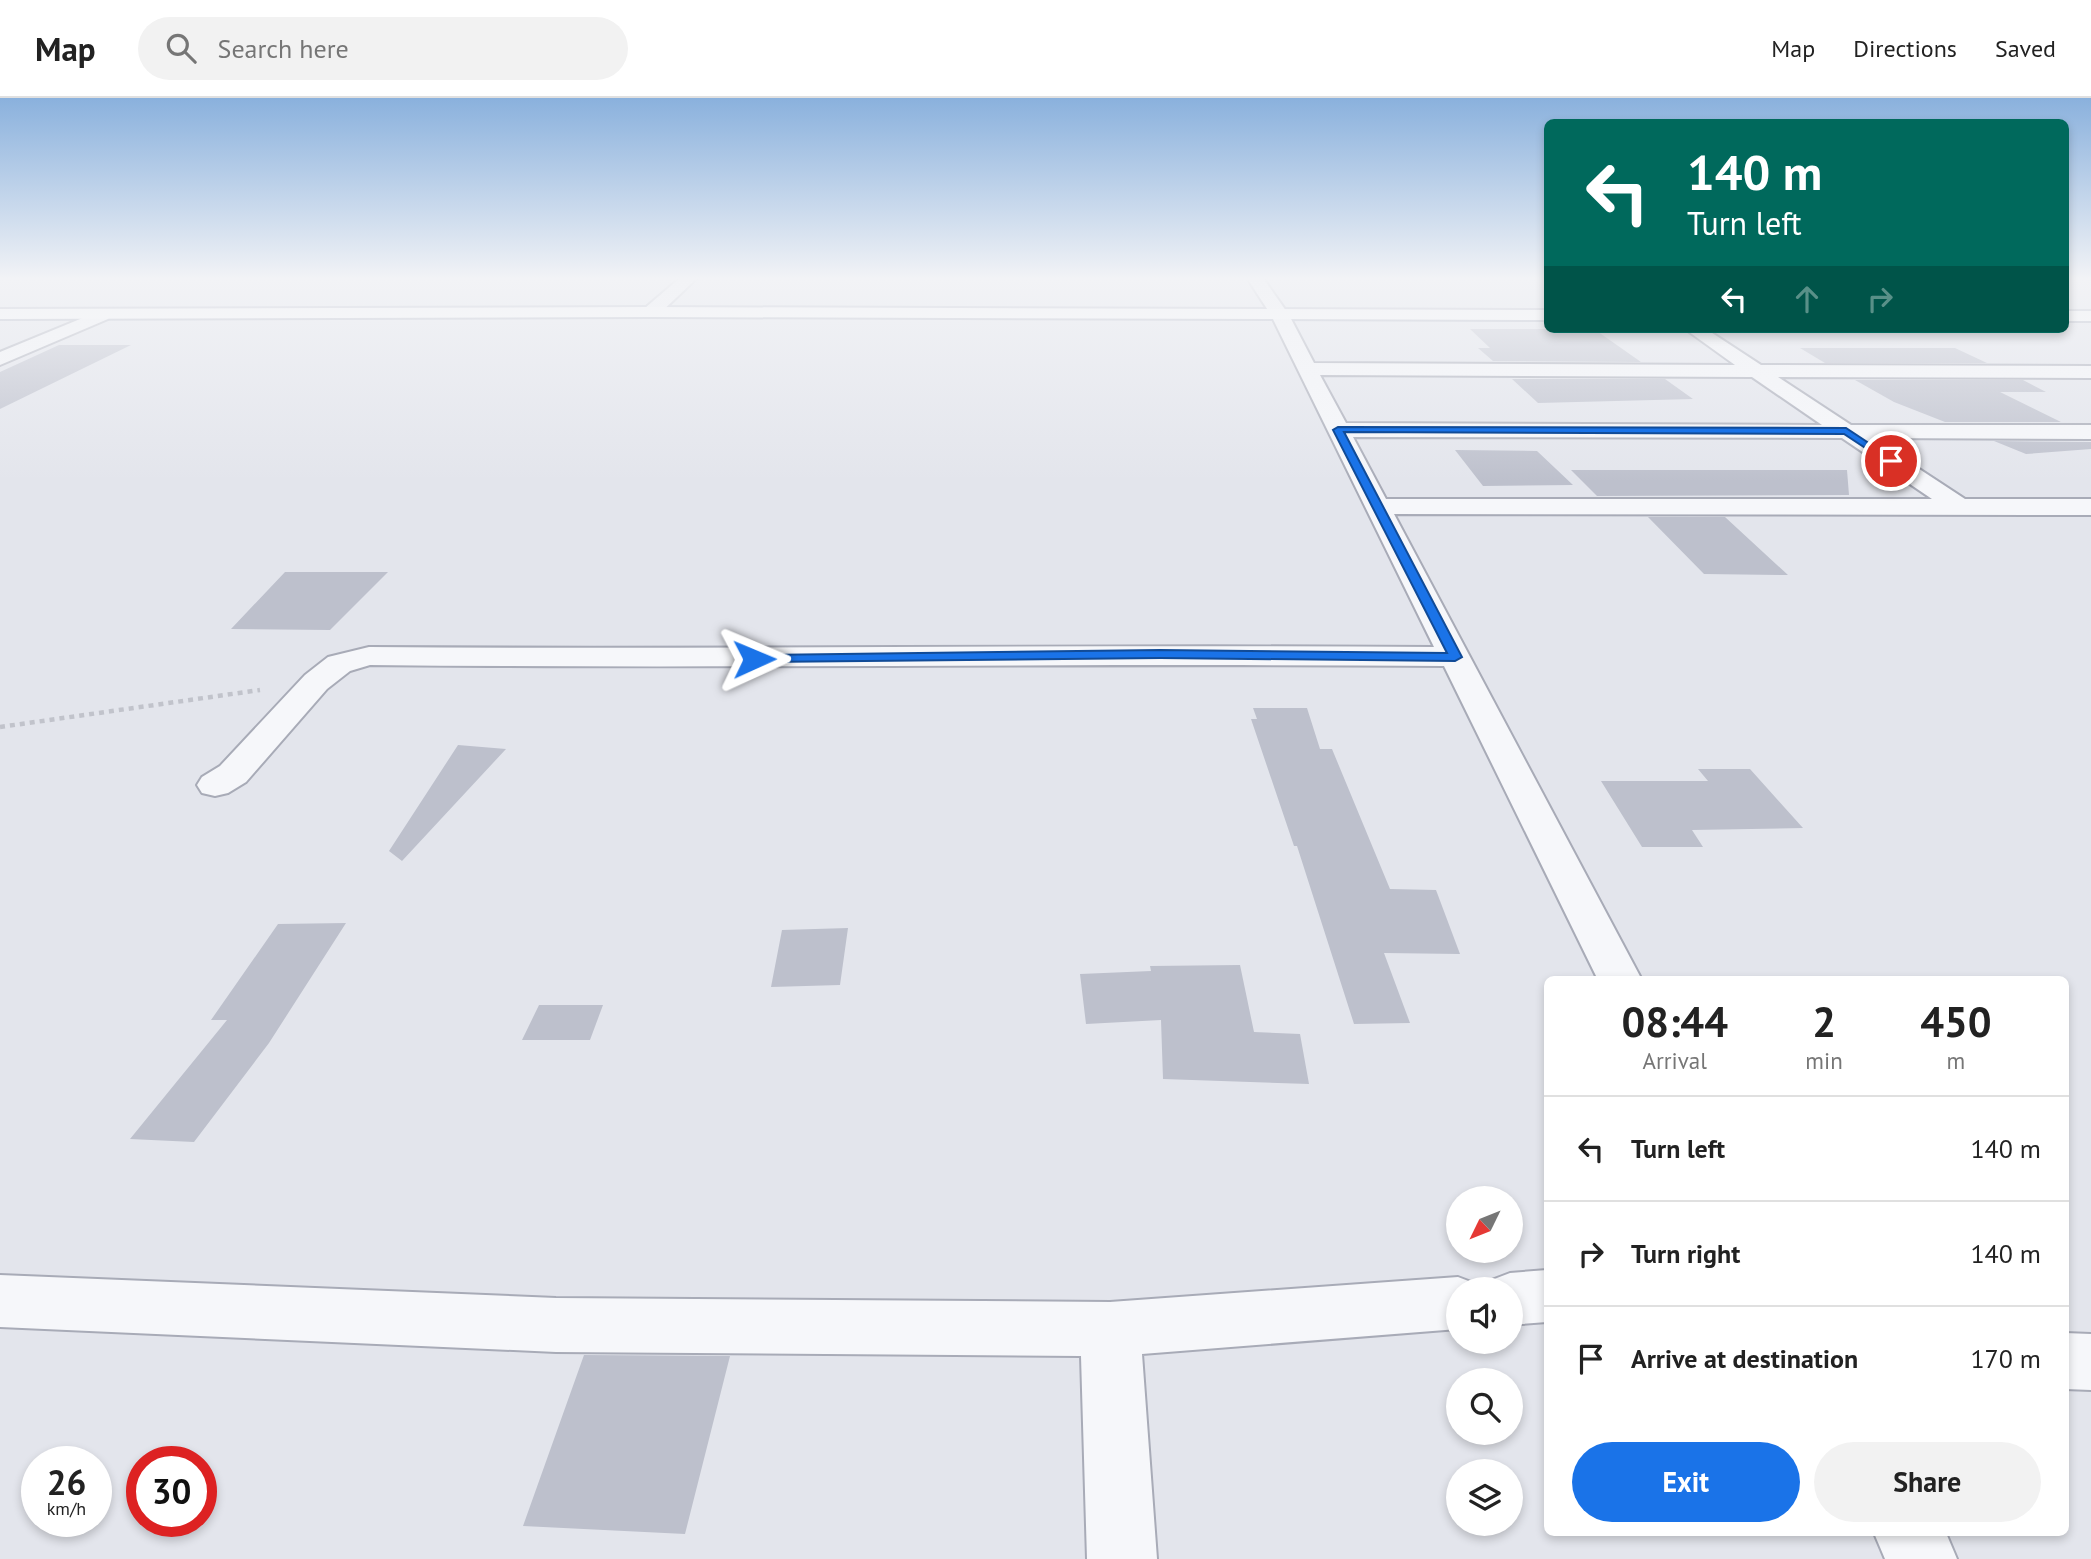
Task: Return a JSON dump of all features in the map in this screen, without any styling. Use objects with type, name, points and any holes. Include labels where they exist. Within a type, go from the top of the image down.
[{"type":"street","points":[[0,359],[30,346]]},
{"type":"street","points":[[1295,346],[1618,976]]},
{"type":"street","points":[[1720,346],[1958,506]]},
{"type":"street","points":[[1306,369],[2091,372]]},
{"type":"street","points":[[1338,430],[2091,432]]},
{"type":"street","points":[[1377,506],[2091,507]]},
{"type":"street","points":[[215,785],[233,774],[317,682],[339,664],[369,656],[699,659],[1160,654],[1455,657]]},
{"type":"street","points":[[1523,1298],[1544,1296]]},
{"type":"street","points":[[0,1301],[556,1325],[1110,1329],[1446,1304]]},
{"type":"street","points":[[1110,1329],[1122,1559]]},
{"type":"street","points":[[2069,1361],[2091,1362]]},
{"type":"street","points":[[1910,1536],[1922,1559]]},
{"type":"path","points":[[0,727],[317,682]]},
{"type":"building","points":[[56,346],[129,346],[0,409],[0,372]]},
{"type":"building","points":[[1488,346],[1618,346],[1641,362],[1493,361],[1478,348],[1490,348]]},
{"type":"building","points":[[1800,348],[1955,348],[1987,363],[1825,363]]},
{"type":"building","points":[[1512,379],[1665,379],[1693,399],[1538,403]]},
{"type":"building","points":[[1855,380],[2023,380],[2046,392],[2000,392],[2061,422],[1945,422],[1894,402]]},
{"type":"building","points":[[1994,441],[2091,442],[2091,449],[2026,454]]},
{"type":"building","points":[[1455,450],[1537,451],[1573,485],[1483,486]]},
{"type":"building","points":[[1571,470],[1847,470],[1849,495],[1597,496]]},
{"type":"building","points":[[1648,517],[1725,517],[1788,575],[1704,574]]},
{"type":"building","points":[[285,572],[388,572],[330,630],[231,629]]},
{"type":"building","points":[[1253,708],[1307,708],[1320,749],[1332,749],[1390,889],[1436,890],[1460,954],[1384,953],[1410,1023],[1354,1024],[1297,846],[1294,846],[1251,719],[1257,719]]},
{"type":"building","points":[[458,745],[506,749],[402,861],[389,851]]},
{"type":"building","points":[[1698,769],[1750,769],[1803,828],[1692,830],[1703,847],[1642,847],[1601,781],[1708,781]]},
{"type":"building","points":[[346,923],[269,1043],[194,1142],[130,1139],[227,1020],[211,1020],[278,924]]},
{"type":"building","points":[[848,928],[840,985],[771,987],[782,930]]},
{"type":"building","points":[[1240,965],[1254,1032],[1300,1034],[1309,1084],[1163,1079],[1161,1020],[1086,1024],[1080,974],[1151,971],[1150,966]]},
{"type":"building","points":[[539,1005],[603,1005],[590,1040],[522,1040]]},
{"type":"building","points":[[584,1355],[730,1356],[685,1534],[523,1526]]},
{"type":"route","points":[[754,659],[1160,654],[1455,657],[1338,430],[1846,431],[1891,461]]}]
